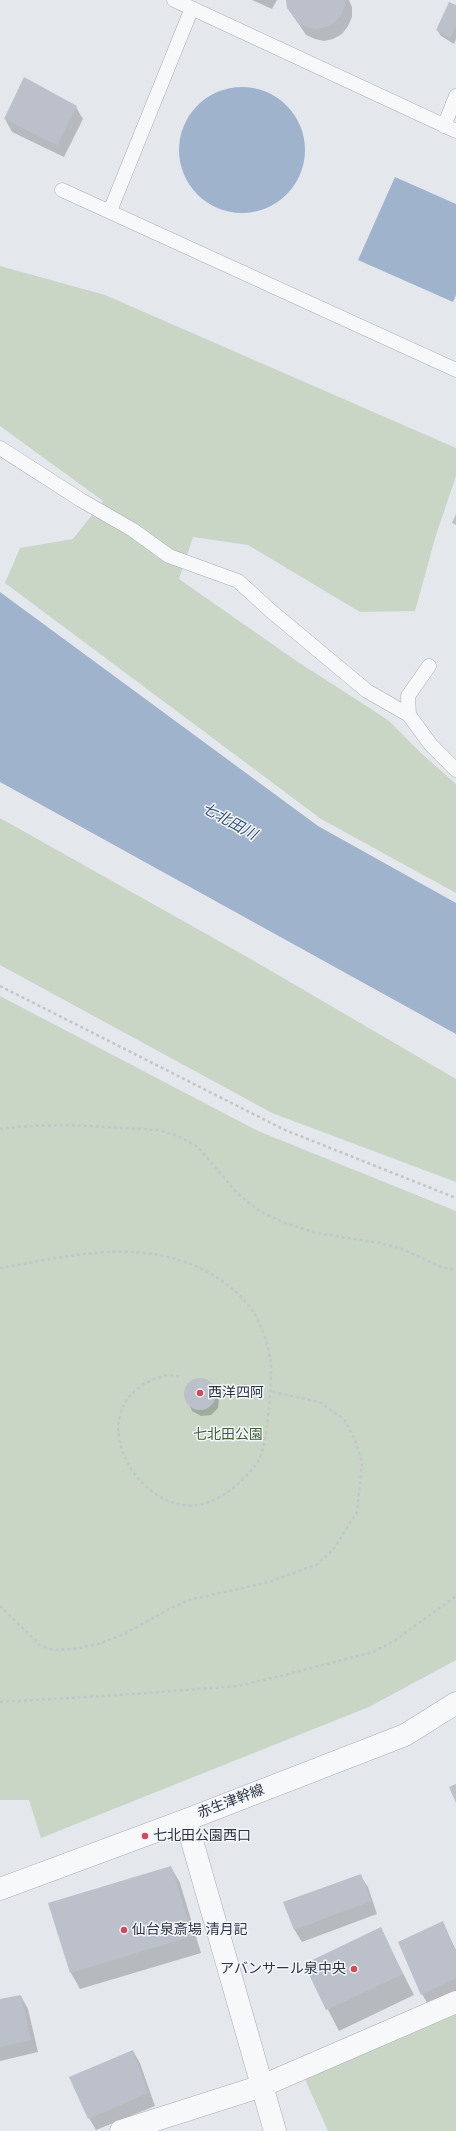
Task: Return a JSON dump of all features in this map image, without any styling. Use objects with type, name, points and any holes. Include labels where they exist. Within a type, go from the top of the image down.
[{"type":"street","name":"赤生津幹線","points":[[0,1889],[186,1820],[405,1734],[456,1703]]},
{"type":"street","points":[[186,1820],[275,2131]]},
{"type":"street","points":[[121,2131],[262,2086],[456,2002]]},
{"type":"lane","points":[[174,0],[450,128],[456,96]]},
{"type":"lane","points":[[110,211],[192,8]]},
{"type":"lane","points":[[62,190],[456,370]]},
{"type":"lane","points":[[0,448],[81,500],[133,530],[169,556],[238,581],[271,612],[367,691],[408,715],[431,745],[456,770]]},
{"type":"lane","points":[[408,715],[408,696],[429,666]]},
{"type":"path","points":[[0,986],[285,1130],[456,1198]]},
{"type":"path","points":[[0,1128],[71,1125],[158,1130],[178,1136],[198,1147],[239,1195],[261,1212],[285,1223],[316,1233],[400,1248],[443,1268],[456,1269]]},
{"type":"path","points":[[0,1268],[103,1251],[151,1252],[184,1261],[215,1276],[236,1293],[254,1312],[268,1343],[271,1365],[266,1433],[260,1459],[244,1478],[223,1497],[202,1504],[179,1505],[160,1496],[147,1487],[124,1456],[117,1435],[120,1416],[127,1399],[139,1386],[156,1378],[175,1374],[179,1377]]},
{"type":"path","points":[[0,1606],[40,1645],[53,1650],[73,1649],[98,1644],[124,1634],[171,1608],[189,1600],[269,1582],[316,1565],[333,1550],[358,1512],[362,1462],[354,1438],[344,1419],[319,1402],[269,1391]]},
{"type":"path","points":[[0,1702],[237,1686],[287,1675],[374,1652],[394,1641],[456,1596]]},
{"type":"green space","points":[[0,266],[105,295],[456,448],[456,476],[436,535],[415,611],[360,612],[248,545],[193,537],[179,579],[295,660],[388,720],[422,754],[456,784],[456,893],[321,819],[5,583],[20,548],[73,539],[103,501],[0,426]]},
{"type":"green space","points":[[0,818],[249,958],[456,1079],[456,1182],[272,1113],[0,965]]},
{"type":"green space","name":"七北田公園","points":[[0,996],[258,1131],[456,1211],[456,1660],[369,1707],[41,1838],[29,1800],[0,1800]]},
{"type":"green space","points":[[456,2012],[456,2131],[328,2131],[304,2077]]},
{"type":"water","points":[[248,87],[272,95],[282,101],[291,110],[300,126],[304,138],[304,162],[300,174],[291,190],[282,199],[266,208],[254,212],[236,213],[212,205],[202,199],[193,190],[184,174],[180,162],[179,144],[187,120],[193,110],[202,101],[218,92],[230,88]]},
{"type":"water","points":[[395,177],[456,204],[456,295],[453,302],[358,260]]},
{"type":"water","name":"七北田川","points":[[0,592],[318,826],[456,903],[456,1034],[0,782]]},
{"type":"building","points":[[286,0],[345,0],[345,4],[342,14],[335,22],[326,27],[316,29],[298,23],[287,8]]},
{"type":"building","points":[[449,2],[456,5],[456,26],[450,38],[436,30]]},
{"type":"building","points":[[24,77],[77,106],[57,145],[4,119]]},
{"type":"building","points":[[456,514],[456,525],[452,523]]},
{"type":"building","name":"西洋四阿","points":[[197,1378],[203,1378],[213,1385],[216,1394],[215,1400],[209,1407],[203,1410],[197,1410],[187,1403],[184,1397],[184,1391],[191,1381]]},
{"type":"building","points":[[456,1784],[456,1803],[449,1787]]},
{"type":"building","points":[[171,1866],[193,1936],[70,1973],[48,1903]]},
{"type":"building","points":[[361,1874],[371,1901],[294,1930],[283,1902]]},
{"type":"building","points":[[443,1921],[456,1952],[456,1978],[421,1995],[398,1942]]},
{"type":"building","name":"アバンサール泉中央","points":[[381,1927],[403,1974],[326,2010],[304,1964]]},
{"type":"building","points":[[21,1995],[31,2040],[0,2047],[0,1999]]},
{"type":"building","points":[[133,2050],[148,2093],[88,2119],[69,2077]]},
{"type":"place","name":"西洋四阿","points":[[200,1393]]},
{"type":"place","name":"七北田公園西口","points":[[145,1836]]},
{"type":"place","name":"仙台泉斎場 清月記","points":[[124,1930]]},
{"type":"place","name":"アバンサール泉中央","points":[[354,1969]]}]
